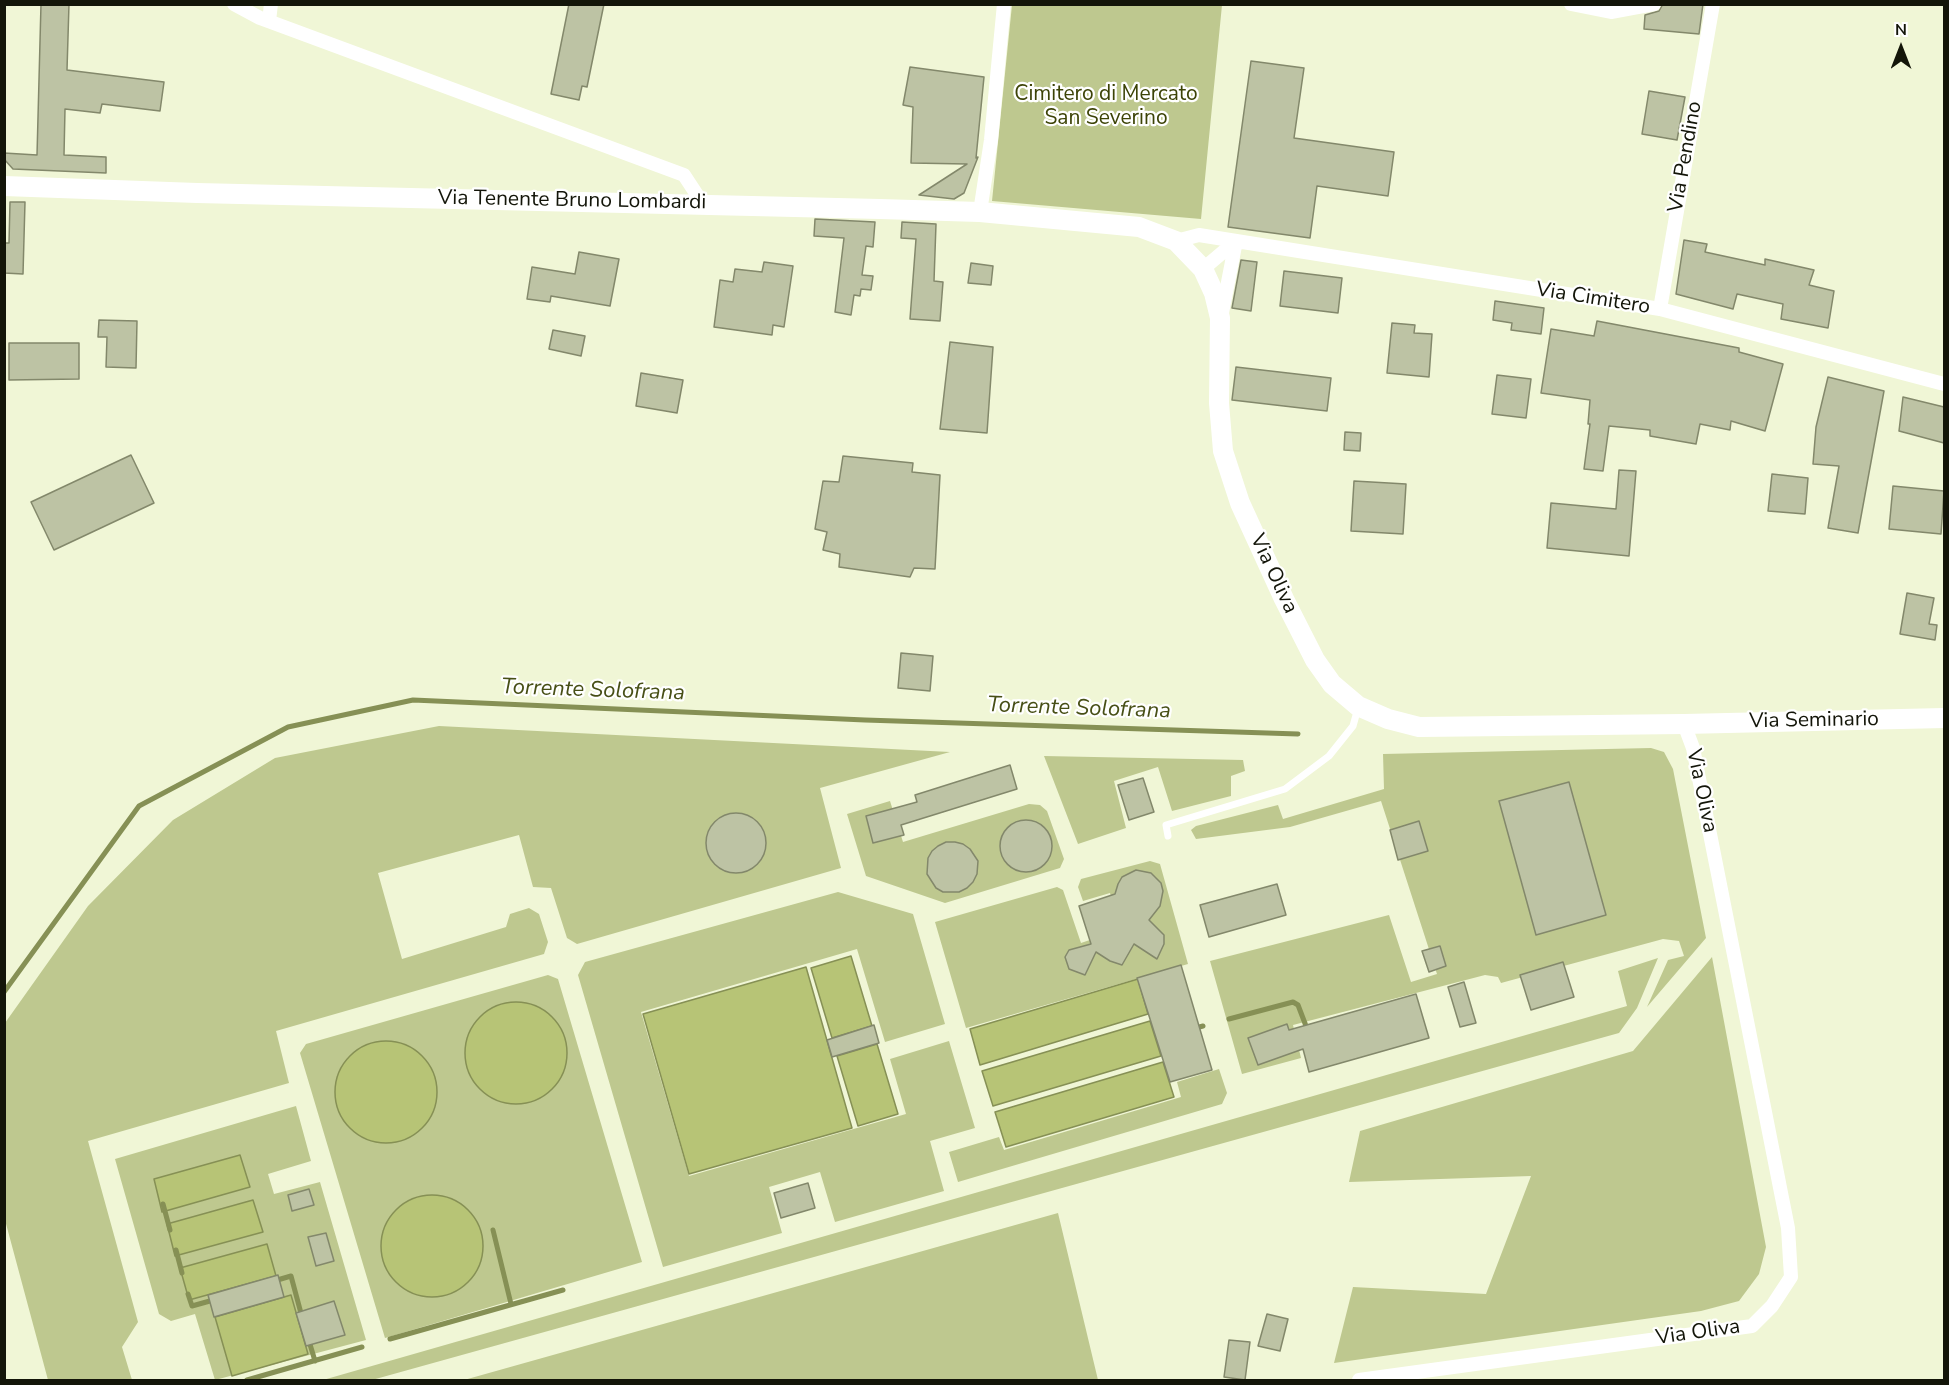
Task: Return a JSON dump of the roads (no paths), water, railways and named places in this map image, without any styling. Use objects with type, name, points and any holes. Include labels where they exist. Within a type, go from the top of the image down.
[{"type":"main road","name":"Via Tenente Bruno Lombardi","points":[[4,186],[980,212],[1139,227]]},
{"type":"main road","name":"Via Oliva","points":[[1139,227],[1176,241],[1203,269],[1214,293],[1220,318],[1219,403],[1223,451],[1240,503],[1284,599],[1315,660],[1332,684],[1358,705],[1388,719],[1419,727],[1684,724]]},
{"type":"main road","name":"Via Seminario","points":[[1684,724],[1944,718]]},
{"type":"street","points":[[234,4],[269,21],[684,175],[704,204]]},
{"type":"street","points":[[269,21],[271,4]]},
{"type":"street","points":[[980,212],[991,140],[1004,4]]},
{"type":"street","points":[[1571,4],[1611,12],[1654,4]]},
{"type":"street","name":"Via Pendino","points":[[1660,309],[1713,4]]},
{"type":"street","name":"Via Cimitero","points":[[1176,241],[1199,235],[1660,309],[1944,384]]},
{"type":"street","points":[[1203,269],[1236,241]]},
{"type":"street","points":[[1220,318],[1236,241]]},
{"type":"street","name":"Via Oliva","points":[[1359,1380],[1752,1326],[1772,1306],[1791,1277],[1786,1216],[1693,747],[1684,724]]},
{"type":"lane","points":[[1168,836],[1166,825],[1285,789],[1329,756],[1353,726],[1358,705]]},
{"type":"waterway","name":"Torrente Solofrana","points":[[4,992],[139,806],[288,727],[413,700],[865,720],[1298,734]]},
{"type":"waterway","points":[[1229,1019],[1293,1002],[1298,1005],[1306,1026]]},
{"type":"waterway","points":[[1192,1029],[1203,1026]]},
{"type":"waterway","points":[[163,1204],[170,1230]]},
{"type":"waterway","points":[[493,1230],[511,1304]]},
{"type":"waterway","points":[[176,1250],[182,1273]]},
{"type":"waterway","points":[[274,1281],[291,1276],[302,1317]]},
{"type":"waterway","points":[[390,1339],[563,1290]]},
{"type":"waterway","points":[[188,1294],[192,1306],[217,1299]]},
{"type":"waterway","points":[[309,1341],[315,1361]]},
{"type":"waterway","points":[[247,1380],[362,1347]]},
{"type":"park label","name":"Cimitero di Mercato San Severino","points":[[1106,107]]}]
